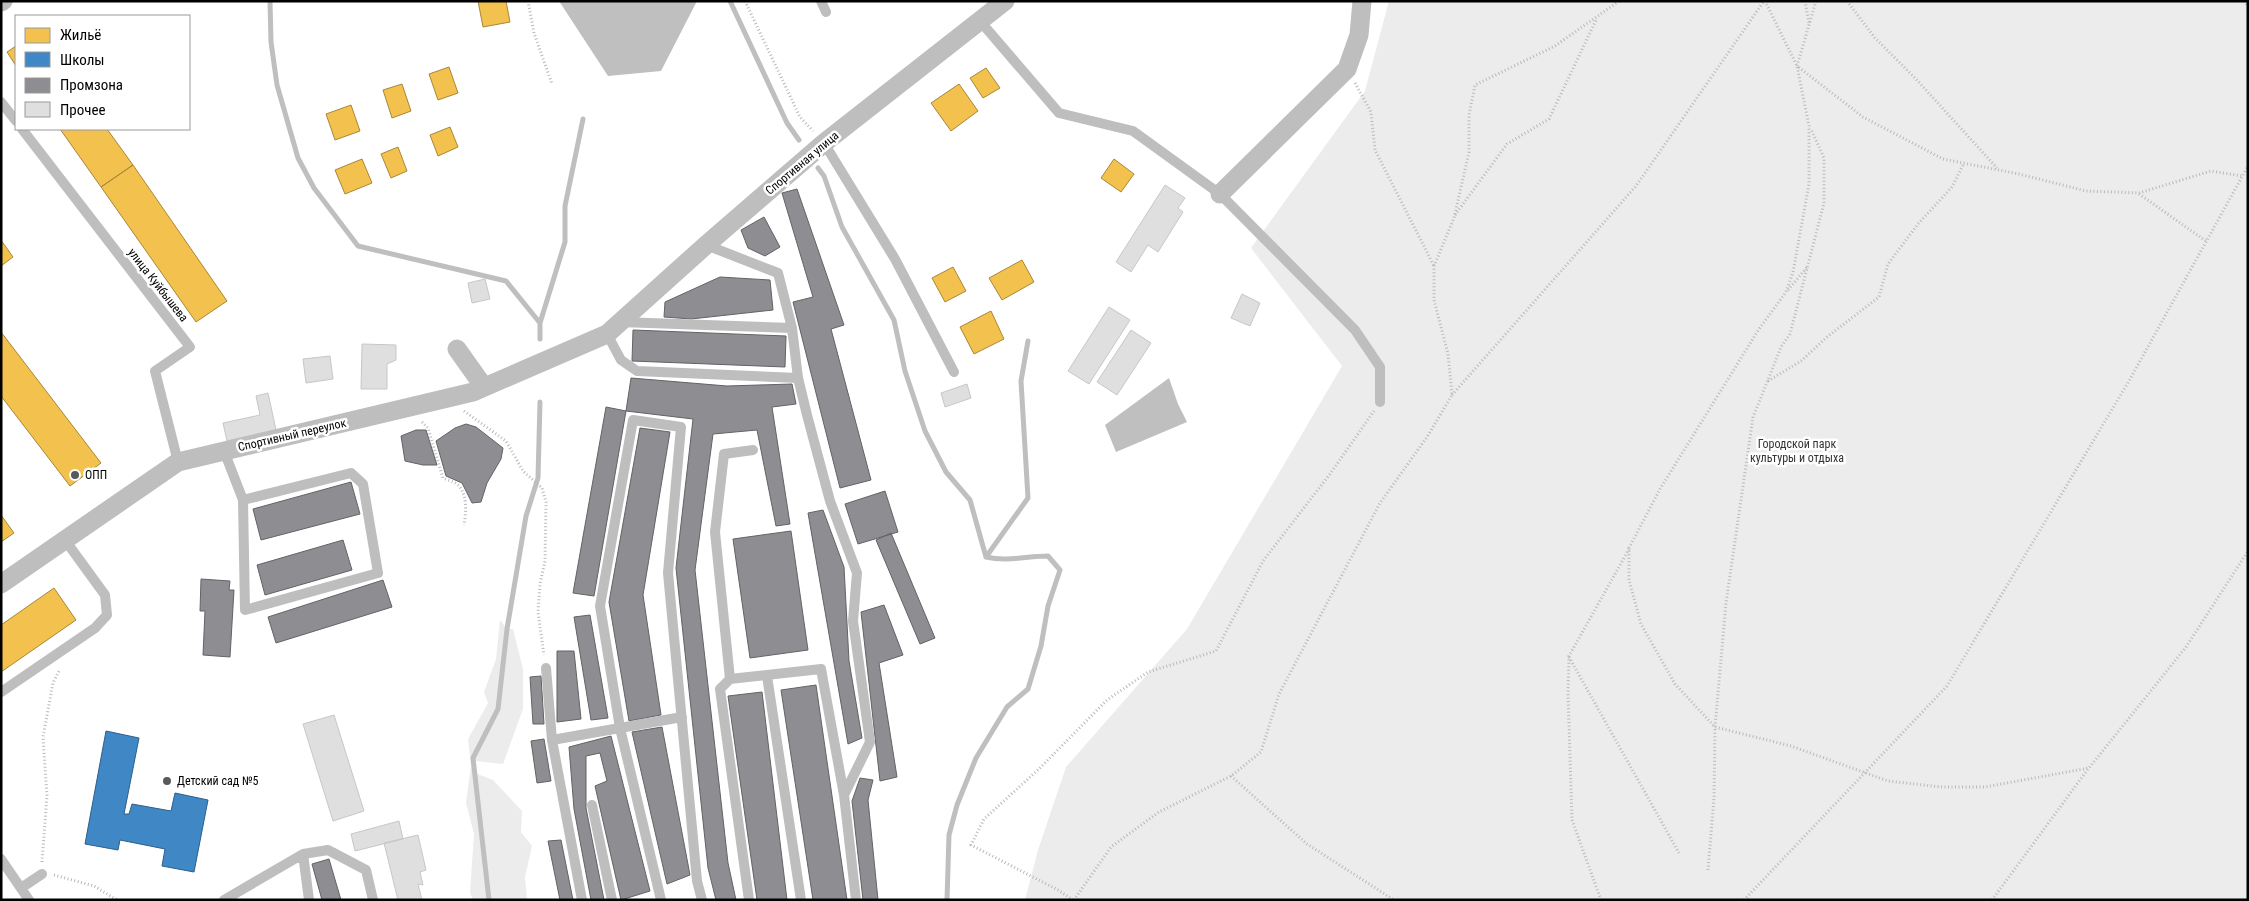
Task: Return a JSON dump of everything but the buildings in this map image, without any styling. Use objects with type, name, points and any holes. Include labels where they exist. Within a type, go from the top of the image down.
[{"type":"street","name":"Спортивная улица","points":[[613,328],[824,144],[1005,1]]},
{"type":"street","points":[[1220,194],[1347,69],[1359,35],[1362,1]]},
{"type":"street","name":"Спортивный переулок","points":[[1,584],[178,462],[408,408],[484,387],[613,328]]},
{"type":"street","points":[[457,349],[484,387]]},
{"type":"lane","points":[[821,1],[826,12]]},
{"type":"lane","points":[[980,22],[1059,113],[1133,131],[1220,194],[1355,330],[1380,367],[1380,402]]},
{"type":"lane","points":[[1,102],[15,120]]},
{"type":"lane","name":"улица Куйбышева","points":[[23,130],[190,347],[155,370],[178,462]]},
{"type":"lane","points":[[824,144],[895,259],[954,372]]},
{"type":"lane","points":[[706,245],[778,273],[792,328],[798,378],[830,501],[856,573],[852,621],[870,742],[844,795]]},
{"type":"lane","points":[[792,328],[613,328],[621,360],[637,371],[798,378]]},
{"type":"lane","points":[[658,899],[620,728],[600,606],[633,420],[681,427],[668,573],[698,881],[702,900]]},
{"type":"lane","points":[[730,679],[715,532],[724,454],[753,450]]},
{"type":"lane","points":[[224,451],[243,500],[246,610],[378,573],[363,484],[351,473],[243,500]]},
{"type":"lane","points":[[1,692],[95,628],[107,616],[105,595],[65,540]]},
{"type":"lane","points":[[546,668],[552,740],[582,900]]},
{"type":"lane","points":[[749,900],[720,689],[730,679],[821,669],[844,795],[856,900]]},
{"type":"lane","points":[[767,676],[801,900]]},
{"type":"lane","points":[[552,740],[682,717]]},
{"type":"lane","points":[[592,805],[612,900]]},
{"type":"lane","points":[[224,900],[303,854],[328,850],[366,870],[373,900]]},
{"type":"lane","points":[[303,854],[309,900]]},
{"type":"lane","points":[[1,859],[29,900]]},
{"type":"lane","points":[[21,888],[42,874]]},
{"type":"path","points":[[528,1],[534,33],[552,84]]},
{"type":"path","points":[[744,1],[800,117],[824,144]]},
{"type":"path","points":[[1452,395],[1448,354],[1434,300],[1434,266],[1454,218],[1469,152],[1469,115],[1475,85],[1555,46],[1619,1]]},
{"type":"path","points":[[1380,402],[1330,474],[1263,561],[1216,651],[1148,672],[1107,700],[1039,769],[984,819],[971,845],[1074,900],[1111,847],[1159,812],[1232,776],[1261,752],[1279,694],[1380,503],[1427,437],[1452,395],[1636,186],[1764,1],[1796,66],[1809,126],[1809,184],[1793,272],[1786,292]]},
{"type":"path","points":[[1805,1],[1809,24]]},
{"type":"path","points":[[1796,66],[1816,1]]},
{"type":"path","points":[[1847,1],[1875,38],[1915,78],[1998,170]]},
{"type":"path","points":[[2244,1],[2248,7]]},
{"type":"path","points":[[1454,218],[1507,144],[1549,119],[1598,16]]},
{"type":"path","points":[[1796,66],[1863,117],[1943,159],[2086,191],[2139,193],[2210,171],[2242,176]]},
{"type":"path","points":[[1347,69],[1371,112],[1375,150],[1434,266]]},
{"type":"path","points":[[1708,870],[1714,798],[1714,727],[1726,603],[1753,417],[1781,347],[1790,334],[1824,203],[1824,158],[1809,126]]},
{"type":"path","points":[[1767,381],[1801,361],[1827,337],[1879,297],[1888,264],[1918,224],[1952,188],[1964,163]]},
{"type":"path","points":[[1744,900],[1947,686],[2129,381],[2248,166]]},
{"type":"path","points":[[2139,193],[2206,241]]},
{"type":"path","points":[[1600,900],[1572,820],[1568,694],[1569,656],[1670,474],[1759,329],[1808,265]]},
{"type":"path","points":[[448,398],[506,440],[522,471],[542,488],[546,502],[545,561],[540,584],[538,612],[546,668]]},
{"type":"path","points":[[408,408],[428,428],[443,478],[458,486],[464,496],[466,511],[464,525]]},
{"type":"path","points":[[1629,548],[1629,580],[1641,624],[1675,684],[1714,727],[1791,746],[1888,781],[1941,787],[1985,787],[2089,768]]},
{"type":"path","points":[[1992,900],[2089,768],[2186,647],[2248,551]]},
{"type":"path","points":[[67,647],[53,684],[42,737],[47,796],[42,874],[59,875],[94,886],[117,900]]},
{"type":"path","points":[[1569,656],[1679,852]]},
{"type":"path","points":[[1232,776],[1307,844],[1394,900]]},
{"type":"green space","name":"Городской парк культуры и отдыха","points":[[1389,1],[2248,1],[2248,900],[1025,900],[1038,850],[1066,767],[1187,629],[1342,366],[1251,248],[1365,91]]},
{"type":"green space","points":[[500,620],[507,629],[513,629],[523,669],[523,709],[503,764],[476,761],[475,773],[493,780],[522,811],[521,832],[532,846],[525,877],[527,900],[473,900],[470,893],[474,834],[466,803],[471,766],[468,739],[488,703],[484,692],[496,659]]},
{"type":"shaded area","points":[[559,1],[697,1],[661,71],[608,76]]},
{"type":"shaded area","points":[[1169,378],[1178,404],[1187,422],[1116,452],[1105,425]]},
{"type":"waterway","points":[[270,1],[271,42],[277,85],[298,158],[314,188],[358,246],[506,281],[540,323]]},
{"type":"waterway","points":[[730,1],[787,123],[799,140]]},
{"type":"waterway","points":[[540,339],[540,323],[565,242],[565,206],[583,119]]},
{"type":"waterway","points":[[818,168],[824,176],[842,227],[894,320],[905,371],[925,431],[946,472],[970,500],[986,557],[1009,559],[1048,556],[1060,570],[1048,606],[1041,646],[1028,689],[1007,707],[976,758],[957,805],[949,835],[947,900]]},
{"type":"waterway","points":[[986,557],[1028,498],[1021,381],[1028,341]]},
{"type":"waterway","points":[[489,900],[473,758],[498,709],[507,629],[526,516],[538,478],[540,402]]},
{"type":"place","name":"ОПП","points":[[75,475]]},
{"type":"place","name":"Детский сад №5","points":[[167,781]]}]
